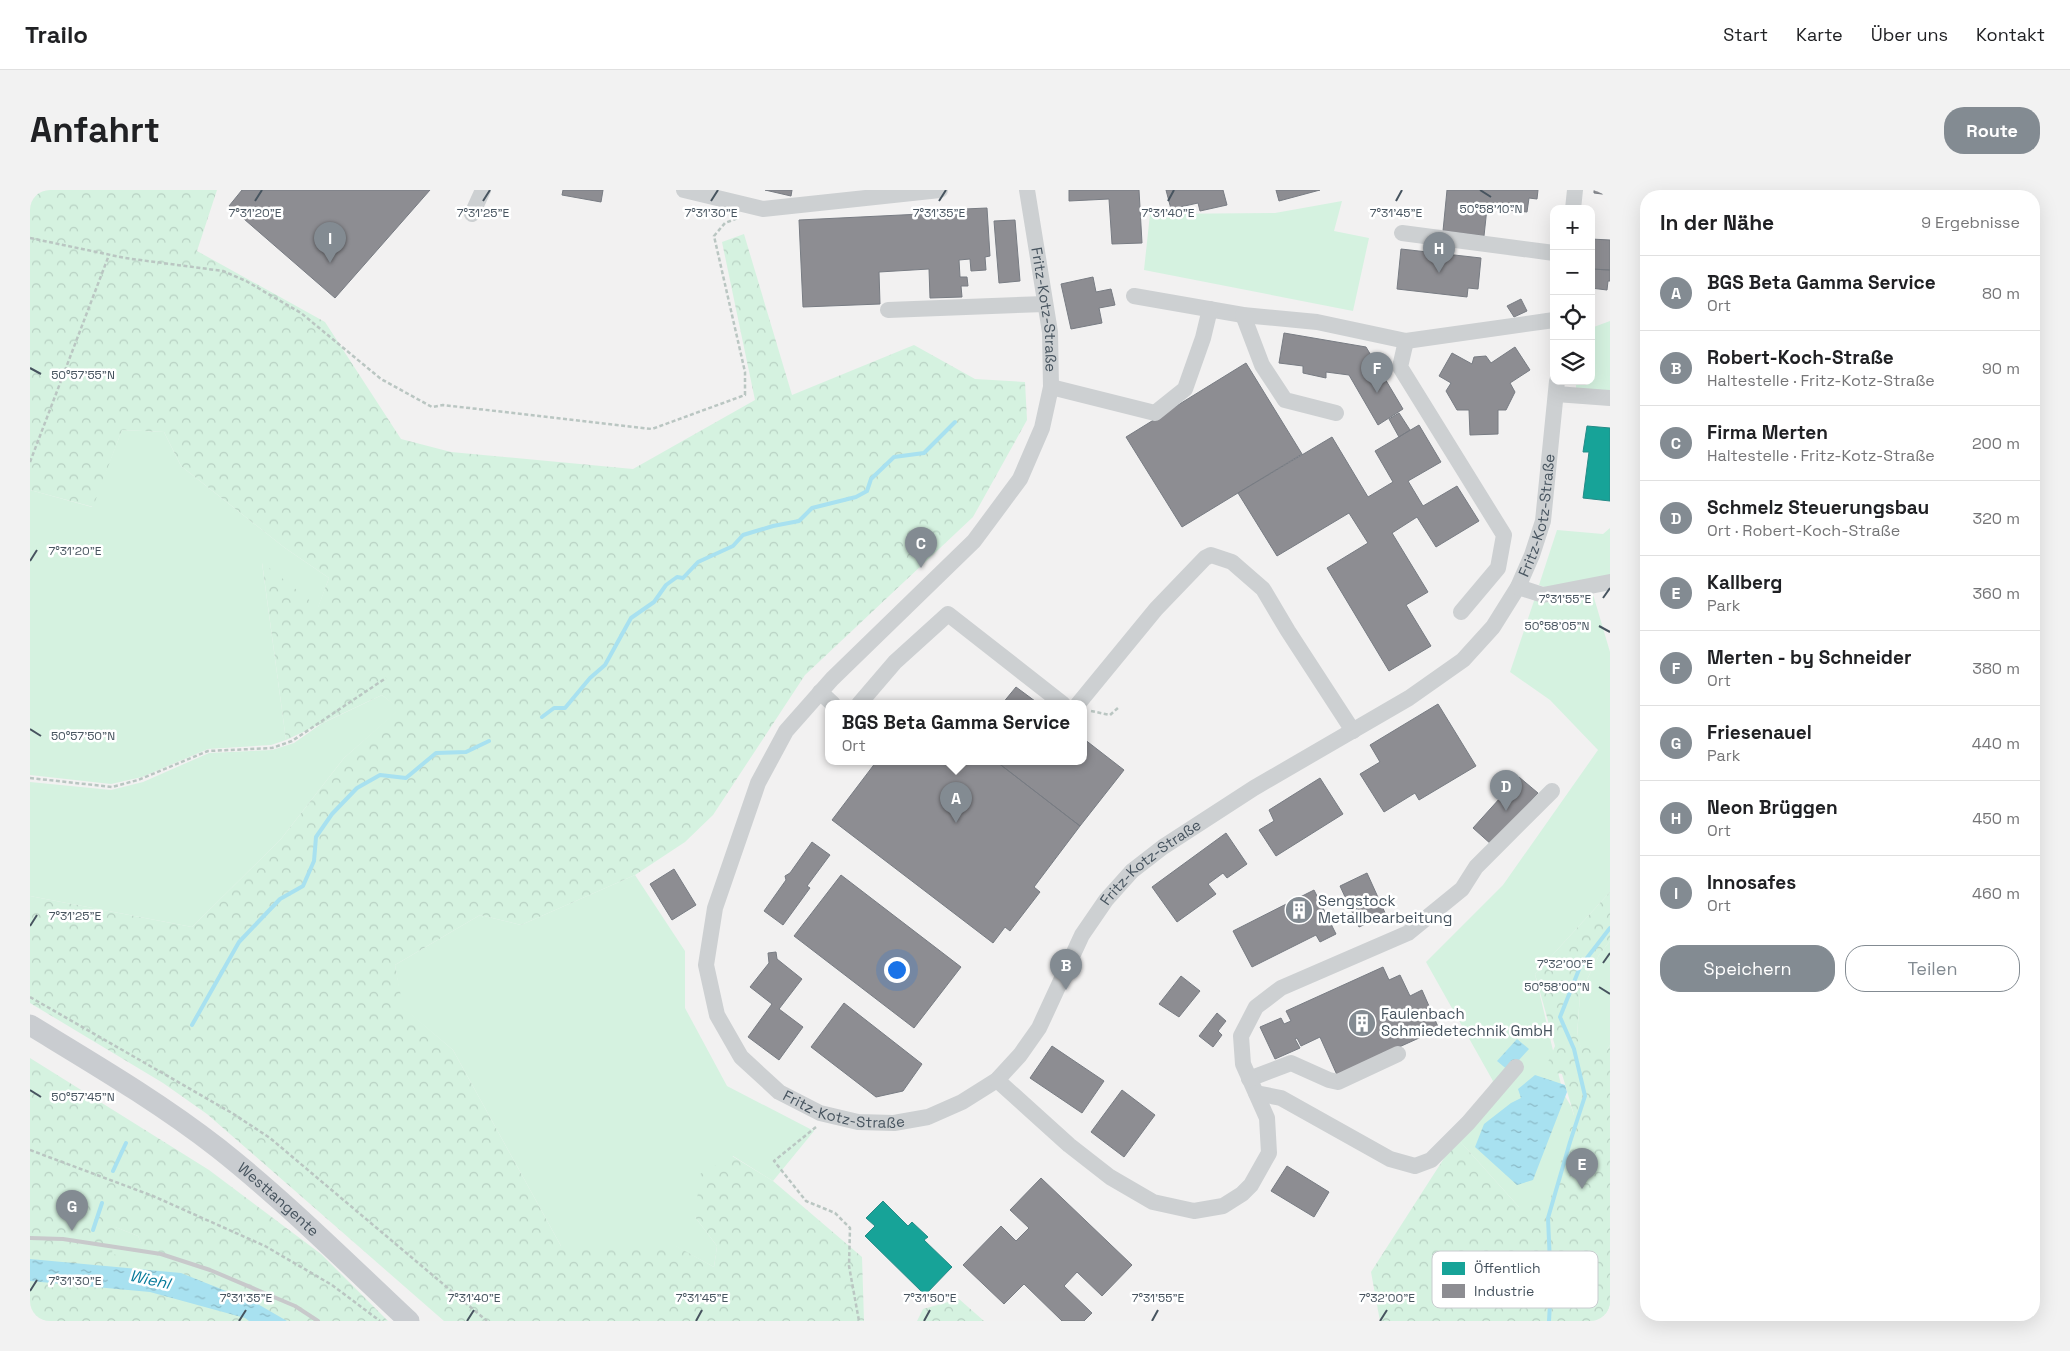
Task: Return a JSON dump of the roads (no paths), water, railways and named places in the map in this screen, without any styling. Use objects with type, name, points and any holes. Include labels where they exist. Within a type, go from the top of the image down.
[{"type":"main road","name":"Westtangente","points":[[30,1025],[120,1079],[186,1124],[251,1175],[315,1233]]},
{"type":"main road","name":"Westtangente","points":[[30,1041],[157,1118],[315,1233]]},
{"type":"main road","points":[[315,1233],[409,1321]]},
{"type":"street","points":[[472,214],[483,190]]},
{"type":"street","points":[[684,190],[763,209],[940,190]]},
{"type":"street","name":"Fritz-Kotz-Straße","points":[[1028,190],[1050,332],[1051,387],[1042,428],[1020,479],[974,541],[820,692],[786,731],[758,783],[715,908],[706,965],[717,1015],[741,1057],[779,1092],[820,1113],[858,1122],[894,1123],[928,1117],[962,1102],[997,1080],[1020,1055],[1039,1028],[1082,935],[1106,900],[1132,871],[1163,847],[1254,788],[1409,698],[1463,660],[1494,627],[1518,587],[1532,555],[1543,521],[1556,388]]},
{"type":"street","points":[[1573,205],[1575,190]]},
{"type":"street","points":[[1402,233],[1550,252]]},
{"type":"street","points":[[1134,296],[1243,315],[1317,322],[1406,341],[1550,321]]},
{"type":"street","points":[[888,310],[1046,304]]},
{"type":"street","points":[[1051,387],[1155,413],[1185,389],[1204,338],[1210,309]]},
{"type":"street","points":[[1243,315],[1262,365],[1285,400],[1336,413]]},
{"type":"street","points":[[1406,341],[1400,367],[1504,535],[1498,568],[1461,612]]},
{"type":"street","points":[[1556,388],[1610,398]]},
{"type":"street","points":[[1087,702],[1156,609],[1205,558],[1211,555],[1232,562],[1263,589],[1353,731]]},
{"type":"street","points":[[1518,587],[1543,595],[1610,582]]},
{"type":"street","points":[[863,700],[894,662],[948,614],[1057,700]]},
{"type":"street","points":[[820,692],[829,700]]},
{"type":"street","points":[[997,1080],[1069,1145],[1110,1177],[1153,1202],[1194,1211],[1223,1206],[1242,1194],[1251,1185],[1269,1153],[1267,1118],[1243,1064],[1241,1036],[1256,1007],[1281,988],[1408,933],[1462,890],[1476,867],[1552,791]]},
{"type":"street","points":[[1253,1086],[1291,1063],[1329,1080],[1338,1082],[1398,1054]]},
{"type":"street","points":[[1253,1086],[1281,1098],[1390,1159],[1415,1166],[1431,1160],[1444,1148],[1516,1067]]},
{"type":"water","points":[[1517,1039],[1529,1049],[1509,1071],[1497,1061]]},
{"type":"water","points":[[1535,1075],[1565,1085],[1567,1092],[1533,1180],[1517,1185],[1475,1147],[1484,1124],[1511,1103],[1521,1098],[1518,1089]]},
{"type":"water","name":"Wiehl","points":[[30,1259],[181,1273],[256,1303],[287,1321],[249,1321],[245,1318],[150,1292],[30,1281]]},
{"type":"waterway","points":[[542,717],[554,708],[565,708],[590,678],[605,665],[631,618],[654,602],[666,585],[677,577],[683,578],[698,562],[733,546],[743,535],[799,521],[812,508],[856,497],[867,491],[871,479],[894,457],[924,453],[955,422]]},
{"type":"waterway","points":[[192,1025],[239,942],[280,899],[303,886],[314,861],[316,837],[332,814],[357,788],[380,775],[406,778],[436,753],[466,752],[489,741]]},
{"type":"waterway","points":[[1549,1251],[1548,1218],[1585,1096],[1574,1049],[1560,1017],[1580,967],[1610,928]]},
{"type":"waterway","points":[[113,1171],[126,1143]]},
{"type":"waterway","points":[[93,1230],[102,1203]]},
{"type":"waterway","points":[[1549,1321],[1550,1308]]},
{"type":"railway","points":[[30,1238],[63,1239],[161,1254],[210,1270],[295,1306],[318,1321]]},
{"type":"place","name":"Innosafes","points":[[330,263]]},
{"type":"place","name":"Neon Brüggen","points":[[1439,273]]},
{"type":"place","name":"Merten - by Schneider","points":[[1377,393]]},
{"type":"place","name":"Firma Merten","points":[[921,568]]},
{"type":"place","name":"Schmelz Steuerungsbau","points":[[1506,811]]},
{"type":"place","name":"BGS Beta Gamma Service","points":[[956,823]]},
{"type":"place","name":"Sengstock Metallbearbeitung","points":[[1299,910]]},
{"type":"place","name":"Robert-Koch-Straße","points":[[1066,990]]},
{"type":"place","name":"Faulenbach Schmiedetechnik GmbH","points":[[1362,1023]]},
{"type":"place","name":"Kallberg","points":[[1582,1189]]},
{"type":"place","name":"Friesenauel","points":[[72,1231]]}]
